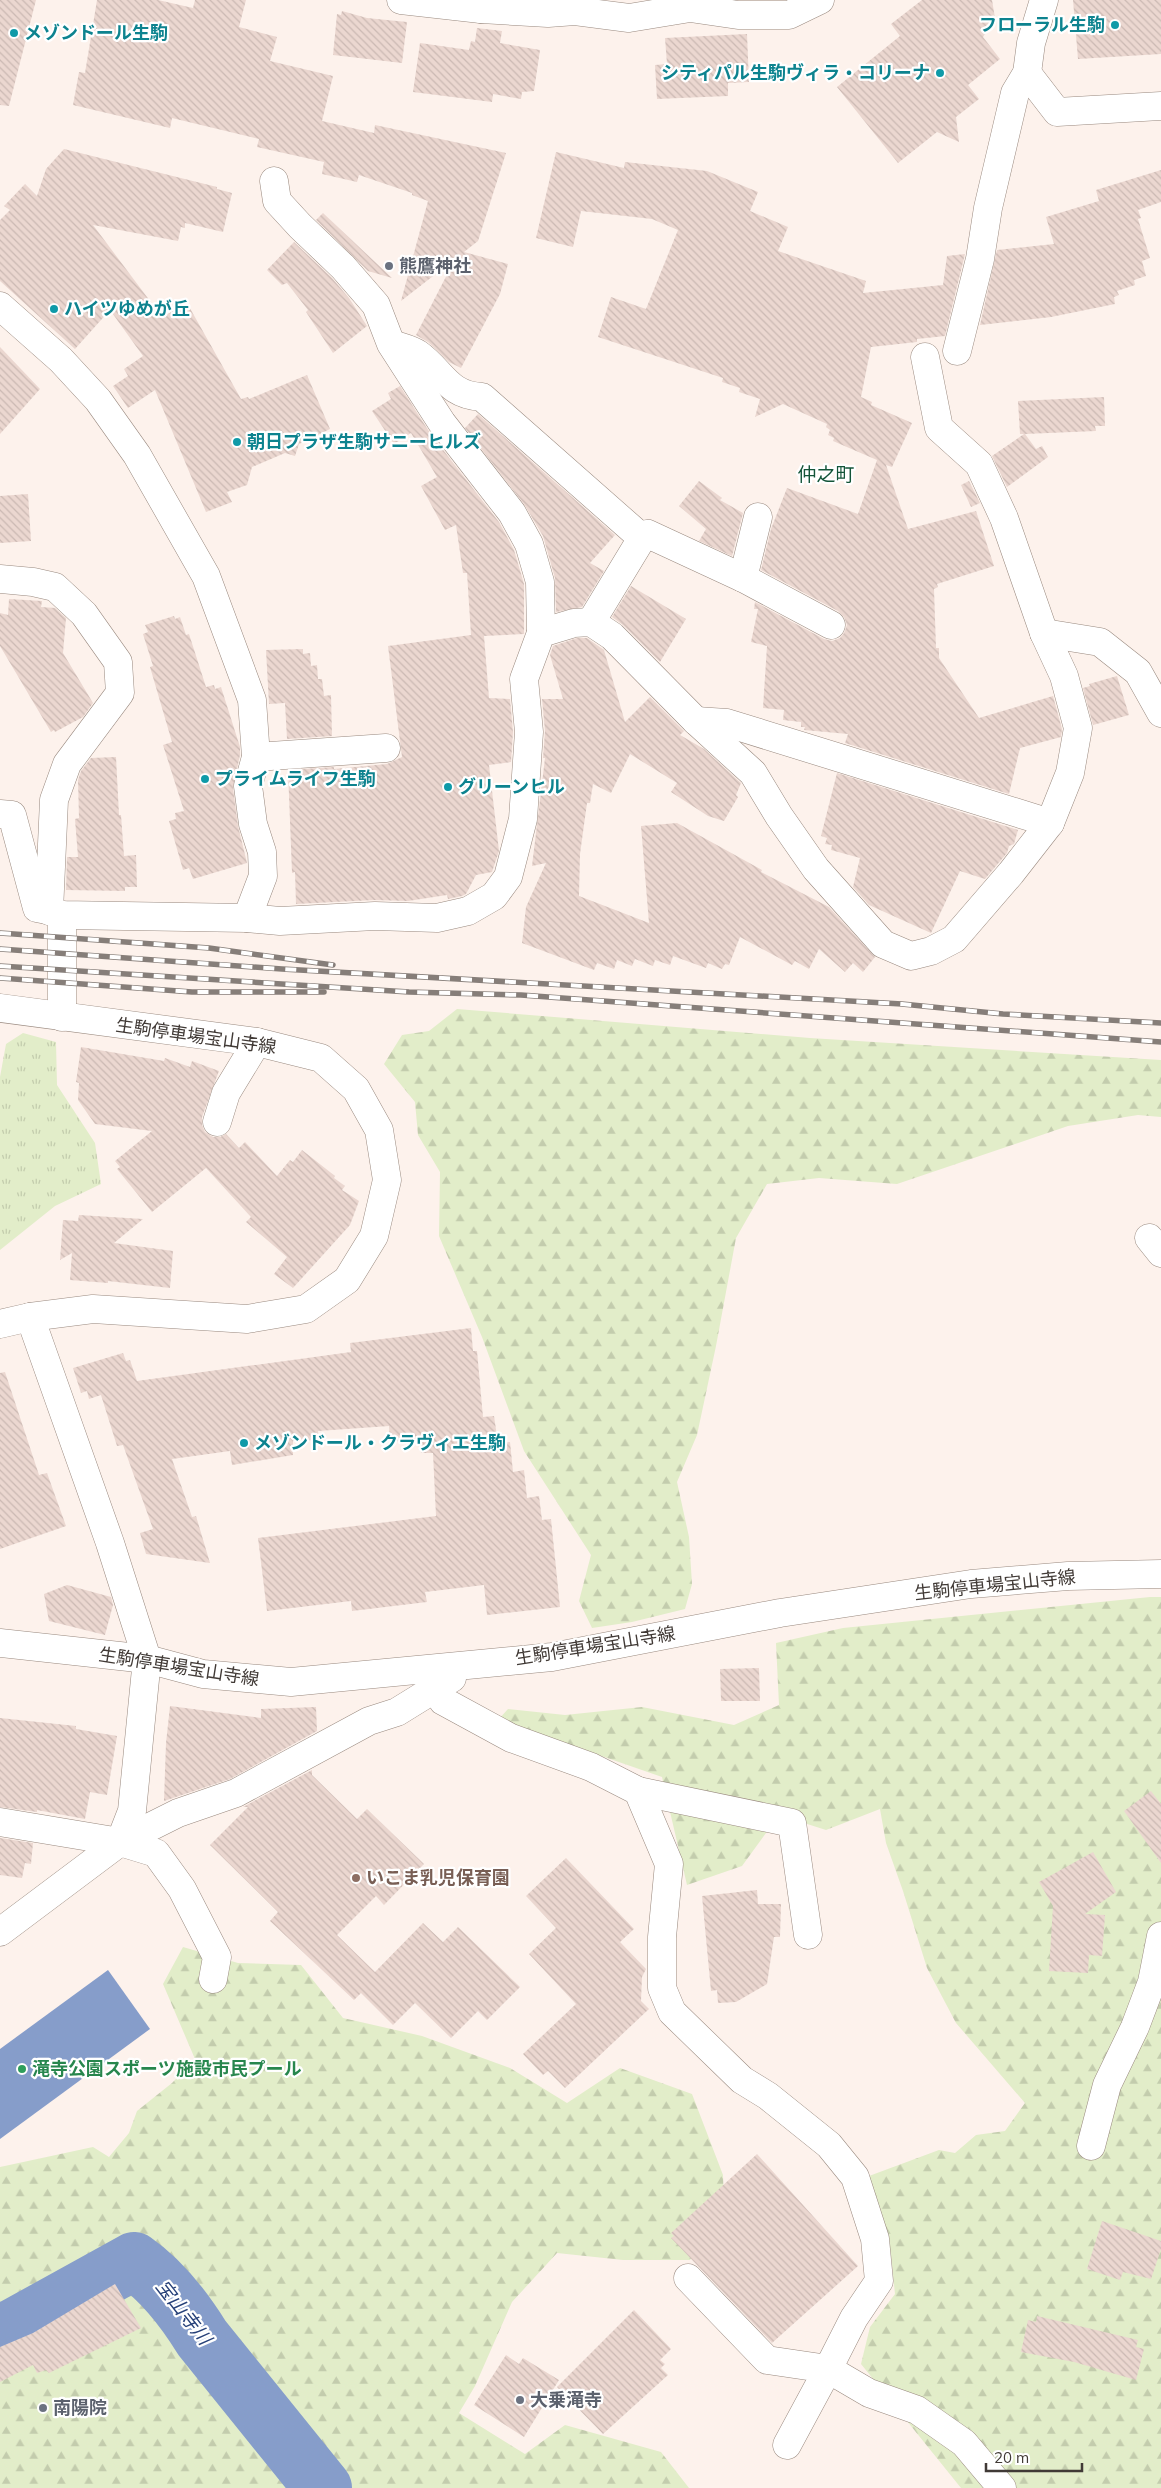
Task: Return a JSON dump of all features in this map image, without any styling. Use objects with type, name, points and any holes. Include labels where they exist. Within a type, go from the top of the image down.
[{"type":"street","points":[[401,0],[486,5],[548,13],[575,10],[629,18],[690,8],[738,15],[789,15],[820,0]]},
{"type":"street","points":[[957,351],[980,259],[988,208],[1015,93],[1027,73],[1031,43],[1044,0]]},
{"type":"street","points":[[1027,73],[1057,112],[1161,106]]},
{"type":"street","points":[[0,814],[12,815],[37,908],[56,913],[247,918],[280,921],[375,916],[437,918],[468,911],[494,896],[508,878],[523,819],[529,732],[524,679],[541,633],[540,582],[529,544],[512,514],[442,423],[391,344],[376,306],[343,267],[277,201],[274,181]]},
{"type":"street","points":[[0,306],[61,360],[98,400],[137,455],[206,576],[252,700],[256,757],[248,786],[253,824],[262,852],[263,876],[247,918]]},
{"type":"street","points":[[391,344],[418,354],[452,388],[470,396],[482,397],[642,538]]},
{"type":"street","points":[[541,633],[574,623],[591,622],[612,636],[696,720],[753,773],[779,816],[816,869],[883,944],[910,956],[930,952],[954,939],[1050,823],[1070,773],[1078,728],[1064,676],[1044,633],[1004,518],[979,464],[939,428],[925,357]]},
{"type":"street","points":[[743,578],[758,516]]},
{"type":"street","points":[[591,622],[642,538],[648,534],[743,578],[830,625]]},
{"type":"street","points":[[0,580],[33,582],[55,587],[84,614],[118,662],[120,693],[67,764],[54,800],[56,913],[62,1017]]},
{"type":"street","points":[[1044,633],[1100,642],[1138,672],[1161,712]]},
{"type":"street","points":[[696,720],[727,722],[1050,823]]},
{"type":"street","points":[[256,757],[386,748]]},
{"type":"street","name":"生駒停車場宝山寺線","points":[[0,1008],[257,1042],[321,1058],[356,1089],[379,1130],[387,1180],[374,1236],[346,1280],[306,1310],[248,1320],[93,1310],[30,1317],[0,1324]]},
{"type":"street","points":[[218,1122],[226,1093],[257,1042]]},
{"type":"street","points":[[30,1317],[110,1543],[147,1659],[132,1811],[120,1842]]},
{"type":"street","name":"生駒停車場宝山寺線","points":[[0,1643],[147,1659],[203,1674],[291,1682],[476,1662],[552,1657],[780,1613],[971,1584],[1068,1576],[1161,1574]]},
{"type":"street","points":[[0,1932],[120,1842],[178,1814],[236,1793],[369,1721],[396,1712],[476,1662]]},
{"type":"street","points":[[438,1687],[443,1701],[511,1738],[591,1767],[638,1792],[792,1823],[808,1935]]},
{"type":"street","points":[[638,1792],[669,1864],[662,1937],[662,1988],[672,2012],[742,2080],[790,2113],[829,2145],[855,2177],[875,2239],[878,2281],[854,2318],[787,2445]]},
{"type":"street","points":[[0,1822],[120,1842],[156,1853],[182,1888],[217,1957],[213,1979]]},
{"type":"street","points":[[1091,2146],[1107,2086],[1135,2027],[1152,1982],[1161,1936]]},
{"type":"street","points":[[688,2278],[767,2360],[828,2370],[869,2393],[917,2410],[964,2443],[1002,2488]]},
{"type":"green space","points":[[457,1009],[810,1038],[1161,1060],[1161,1117],[1138,1115],[1068,1126],[897,1184],[819,1178],[767,1184],[736,1238],[697,1435],[677,1482],[689,1537],[692,1584],[685,1609],[632,1622],[592,1628],[579,1601],[591,1555],[524,1451],[482,1337],[439,1236],[440,1172],[418,1135],[415,1102],[384,1064],[402,1035],[429,1031]]},
{"type":"green space","points":[[23,1033],[56,1042],[57,1085],[95,1143],[101,1184],[55,1206],[0,1250],[0,1077],[6,1044]]},
{"type":"green space","points":[[1161,1597],[1161,2488],[961,2488],[861,2364],[870,2327],[895,2294],[891,2255],[869,2176],[939,2150],[955,2153],[976,2135],[1005,2131],[1025,2103],[956,2023],[927,1968],[886,1843],[880,1809],[826,1830],[779,1815],[742,1866],[687,1885],[662,1777],[498,1720],[508,1709],[565,1715],[642,1707],[734,1725],[779,1705],[776,1643],[843,1628]]},
{"type":"green space","points":[[183,1947],[238,1963],[301,1965],[343,2018],[422,2036],[510,2068],[567,2103],[620,2068],[692,2094],[723,2175],[724,2208],[690,2260],[623,2260],[557,2253],[512,2302],[475,2386],[459,2413],[525,2454],[565,2425],[661,2452],[689,2488],[0,2488],[0,2167],[93,2147],[109,2157],[129,2133],[137,2111],[172,2083],[195,2059],[163,1984]]},
{"type":"water","points":[[108,1970],[150,2029],[0,2139],[0,2049]]},
{"type":"building","name":"メゾンドール生駒","points":[[0,0],[36,0],[9,106],[0,105]]},
{"type":"building","points":[[97,0],[158,0],[193,8],[195,0],[246,0],[239,27],[277,37],[270,61],[333,76],[322,121],[374,133],[375,125],[506,153],[478,241],[464,252],[508,264],[500,294],[461,368],[449,362],[428,342],[416,335],[455,259],[401,301],[428,201],[412,195],[412,193],[359,175],[357,182],[322,174],[324,162],[257,147],[259,139],[172,118],[170,128],[73,105],[79,72],[85,73]]},
{"type":"building","name":"シティパル生駒ヴィラ・コリーナ","points":[[922,0],[992,0],[995,18],[983,37],[1000,59],[968,85],[979,99],[956,117],[959,142],[937,132],[898,163],[837,87],[900,36],[891,24]]},
{"type":"building","name":"フローラル生駒","points":[[1073,0],[1161,0],[1161,54],[1078,59]]},
{"type":"building","points":[[342,11],[367,18],[407,22],[402,63],[333,55],[337,14],[341,15]]},
{"type":"building","points":[[477,28],[502,31],[500,43],[540,50],[534,91],[522,92],[521,99],[493,94],[492,102],[413,92],[420,43],[469,50],[471,41],[475,42]]},
{"type":"building","points":[[747,34],[749,82],[728,83],[728,96],[657,99],[655,65],[667,64],[665,38]]},
{"type":"building","points":[[64,149],[217,187],[217,189],[232,193],[223,232],[185,223],[185,228],[181,227],[178,241],[93,225],[162,317],[187,303],[241,399],[248,397],[249,399],[307,375],[330,429],[299,444],[295,456],[285,453],[252,467],[247,485],[227,492],[232,502],[206,512],[155,390],[128,408],[113,386],[128,376],[124,369],[143,356],[110,310],[75,349],[0,281],[0,220],[10,210],[4,206],[25,184],[37,196],[46,169]]},
{"type":"building","points":[[556,152],[624,168],[625,162],[707,171],[758,192],[750,211],[788,227],[778,251],[866,281],[863,293],[943,285],[947,256],[965,254],[945,336],[917,339],[917,342],[871,347],[861,397],[872,402],[871,405],[912,423],[892,467],[886,465],[908,529],[976,511],[994,566],[937,584],[938,587],[934,589],[936,648],[939,648],[939,658],[979,718],[1053,696],[1062,729],[1061,737],[1020,748],[1009,794],[845,743],[848,734],[804,730],[805,727],[801,727],[801,722],[783,720],[784,710],[763,708],[767,646],[751,642],[758,609],[754,609],[755,602],[824,639],[832,641],[840,638],[847,625],[844,617],[838,611],[761,570],[771,529],[787,488],[858,514],[877,460],[833,441],[834,438],[828,435],[830,430],[826,427],[827,424],[783,404],[755,417],[760,399],[739,392],[740,388],[722,382],[723,378],[598,337],[611,297],[646,309],[678,230],[652,219],[581,211],[573,247],[536,238]]},
{"type":"building","points":[[1161,170],[1161,202],[1138,210],[1141,218],[1138,219],[1150,258],[1142,261],[1146,276],[1134,280],[1135,285],[1117,291],[1119,295],[1114,297],[1115,304],[1051,317],[980,325],[997,250],[1054,244],[1046,217],[1099,201],[1096,190]]},
{"type":"building","points":[[323,213],[392,278],[368,271],[316,220]]},
{"type":"building","points":[[294,242],[332,278],[349,298],[367,326],[333,353],[306,312],[308,310],[287,283],[282,285],[267,270]]},
{"type":"building","points":[[0,347],[40,389],[0,434]]},
{"type":"building","points":[[400,386],[430,433],[499,522],[514,550],[524,584],[524,634],[484,636],[489,698],[510,699],[513,732],[511,762],[489,765],[499,851],[492,872],[476,875],[466,894],[462,896],[448,899],[447,895],[408,901],[374,900],[296,904],[295,872],[292,873],[288,770],[334,767],[334,769],[387,764],[402,757],[388,646],[471,635],[467,573],[463,573],[456,525],[445,530],[421,486],[437,477],[411,433],[394,444],[372,411],[391,399],[388,393]]},
{"type":"building","points":[[1104,397],[1105,426],[1095,426],[1096,431],[1025,434],[1036,449],[1042,446],[1048,457],[1007,487],[992,456],[1024,434],[1020,434],[1018,401]]},
{"type":"building","points":[[478,414],[615,535],[590,563],[604,571],[582,607],[556,612],[555,578],[543,536],[524,504],[465,428]]},
{"type":"building","points":[[699,481],[722,498],[720,500],[743,513],[732,556],[699,541],[706,529],[679,506]]},
{"type":"building","points":[[969,481],[980,503],[971,507],[961,485]]},
{"type":"building","points":[[28,494],[31,541],[0,543],[0,496]]},
{"type":"building","points":[[631,586],[686,619],[660,662],[623,625],[612,617]]},
{"type":"building","points":[[9,599],[42,601],[41,607],[55,608],[66,618],[63,653],[93,703],[83,717],[55,732],[54,730],[51,732],[0,646],[0,613],[8,615]]},
{"type":"building","name":"プライムライフ生駒","points":[[174,616],[175,619],[180,617],[186,635],[189,634],[206,687],[214,685],[215,689],[221,687],[240,747],[233,788],[238,826],[247,863],[193,879],[189,868],[183,870],[169,821],[176,819],[175,813],[184,811],[163,745],[172,742],[150,667],[153,666],[143,634],[148,632],[145,625]]},
{"type":"building","points":[[577,638],[587,638],[604,650],[625,722],[650,697],[684,731],[680,735],[704,749],[741,783],[736,795],[738,797],[724,821],[708,816],[671,792],[677,783],[630,754],[611,793],[593,784],[590,803],[587,803],[580,854],[579,896],[649,923],[641,826],[677,823],[762,870],[761,872],[829,907],[875,957],[863,972],[853,963],[845,972],[819,949],[809,969],[795,961],[792,965],[740,937],[729,965],[725,964],[722,969],[708,963],[706,968],[673,956],[670,965],[655,960],[653,966],[635,959],[632,966],[617,960],[614,969],[597,963],[594,970],[522,943],[526,907],[546,863],[532,866],[545,758],[543,758],[545,731],[542,699],[563,699],[550,655],[553,646]]},
{"type":"building","points":[[303,649],[303,654],[310,653],[311,666],[317,665],[318,679],[322,679],[324,696],[331,695],[332,736],[287,739],[285,703],[269,704],[266,650]]},
{"type":"building","points":[[1117,676],[1129,715],[1093,725],[1083,688],[1090,686],[1089,684]]},
{"type":"building","points":[[116,757],[119,815],[121,815],[124,856],[136,855],[137,887],[125,887],[125,891],[66,890],[67,857],[78,857],[75,819],[79,818],[78,780],[81,771],[91,758]]},
{"type":"building","points":[[837,773],[1018,830],[1014,844],[1009,846],[1007,853],[985,879],[960,871],[931,933],[869,905],[853,887],[860,858],[831,850],[832,845],[825,844],[827,838],[821,836]]},
{"type":"building","points":[[81,1047],[164,1061],[165,1058],[190,1067],[192,1061],[219,1071],[202,1117],[202,1125],[205,1132],[213,1137],[220,1137],[226,1134],[239,1148],[245,1142],[277,1176],[290,1160],[293,1162],[302,1150],[345,1186],[342,1190],[359,1201],[350,1225],[293,1288],[274,1274],[287,1257],[246,1222],[251,1217],[206,1168],[152,1212],[117,1169],[120,1167],[115,1161],[152,1131],[95,1124],[78,1100],[79,1083],[76,1082]]},
{"type":"building","points":[[79,1215],[143,1219],[114,1243],[173,1251],[170,1288],[108,1281],[108,1283],[70,1280],[72,1253],[60,1260],[63,1220],[78,1221]]},
{"type":"building","points":[[471,1328],[473,1351],[477,1351],[483,1417],[494,1416],[498,1443],[510,1442],[513,1472],[524,1470],[527,1498],[539,1496],[542,1520],[551,1519],[560,1607],[487,1615],[484,1585],[425,1592],[427,1602],[352,1611],[351,1601],[267,1611],[258,1538],[436,1516],[433,1453],[421,1453],[420,1439],[390,1442],[389,1426],[318,1431],[319,1440],[293,1441],[293,1455],[232,1465],[230,1451],[172,1459],[192,1517],[196,1516],[210,1563],[146,1554],[140,1533],[153,1529],[123,1445],[117,1446],[101,1395],[89,1399],[87,1391],[81,1393],[73,1368],[123,1353],[126,1361],[130,1360],[137,1381],[351,1352],[350,1343]]},
{"type":"building","points":[[5,1372],[39,1475],[47,1473],[66,1526],[0,1549],[0,1373]]},
{"type":"building","points":[[67,1585],[111,1597],[113,1605],[105,1635],[49,1621],[44,1594]]},
{"type":"building","points":[[759,1668],[760,1701],[721,1701],[720,1669]]},
{"type":"building","points":[[170,1706],[261,1718],[261,1709],[316,1707],[317,1731],[230,1779],[164,1801],[166,1743]]},
{"type":"building","points":[[0,1718],[76,1726],[76,1729],[117,1736],[107,1795],[90,1792],[85,1819],[37,1810],[37,1812],[0,1807]]},
{"type":"building","points":[[312,1770],[312,1775],[357,1819],[367,1809],[424,1864],[384,1905],[376,1896],[337,1935],[375,1972],[423,1923],[443,1942],[458,1927],[520,1987],[487,2020],[478,2011],[451,2038],[415,2003],[393,2025],[361,1993],[354,2000],[270,1921],[278,1912],[210,1845],[248,1807],[243,1807]]},
{"type":"building","points":[[1151,1791],[1161,1804],[1161,1863],[1124,1811]]},
{"type":"building","points":[[0,1838],[33,1843],[31,1864],[25,1863],[22,1878],[0,1875]]},
{"type":"building","points":[[1093,1852],[1116,1892],[1085,1914],[1105,1915],[1102,1956],[1089,1955],[1088,1973],[1049,1971],[1053,1906],[1039,1882]]},
{"type":"building","points":[[566,1858],[634,1929],[620,1942],[646,1969],[642,1977],[641,2001],[649,2009],[565,2088],[548,2071],[543,2075],[523,2054],[576,2004],[529,1954],[556,1928],[526,1896]]},
{"type":"building","points":[[757,1890],[758,1904],[781,1904],[780,1937],[774,1937],[767,1984],[736,2002],[718,2003],[717,1990],[711,1991],[702,1896]]},
{"type":"building","points":[[757,2154],[858,2266],[772,2343],[671,2238],[674,2236],[671,2233]]},
{"type":"building","points":[[1102,2221],[1161,2241],[1161,2249],[1151,2279],[1123,2272],[1120,2280],[1087,2269]]},
{"type":"building","points":[[115,2284],[141,2328],[49,2373],[46,2370],[37,2373],[33,2365],[0,2382],[0,2347],[33,2333]]},
{"type":"building","points":[[634,2310],[671,2349],[660,2360],[665,2364],[661,2368],[668,2375],[603,2434],[557,2387]]},
{"type":"building","points":[[1037,2316],[1138,2340],[1136,2347],[1144,2349],[1136,2380],[1074,2362],[1021,2352],[1028,2320],[1036,2322]]},
{"type":"building","points":[[506,2355],[519,2364],[523,2358],[559,2380],[524,2437],[474,2405]]},
{"type":"waterway","name":"宝山寺川","points":[[0,2332],[13,2328],[134,2261],[154,2277],[172,2296],[202,2338],[323,2488]]},
{"type":"railway","points":[[0,933],[209,948],[333,965]]},
{"type":"railway","points":[[0,949],[282,969],[902,1004],[1003,1014],[1161,1023]]},
{"type":"railway","points":[[0,966],[409,992],[521,995],[1161,1042]]},
{"type":"railway","points":[[0,978],[192,992],[324,992]]},
{"type":"place","name":"フローラル生駒","points":[[1115,25]]},
{"type":"place","name":"メゾンドール生駒","points":[[14,33]]},
{"type":"place","name":"シティパル生駒ヴィラ・コリーナ","points":[[940,73]]},
{"type":"place","name":"熊鷹神社","points":[[389,266]]},
{"type":"place","name":"ハイツゆめが丘","points":[[54,309]]},
{"type":"place","name":"朝日プラザ生駒サニーヒルズ","points":[[237,442]]},
{"type":"place","name":"プライムライフ生駒","points":[[205,779]]},
{"type":"place","name":"グリーンヒル","points":[[448,787]]},
{"type":"place","name":"メゾンドール・クラヴィエ生駒","points":[[244,1443]]},
{"type":"place","name":"いこま乳児保育園","points":[[356,1878]]},
{"type":"place","name":"滝寺公園スポーツ施設市民プール","points":[[22,2069]]},
{"type":"place","name":"大乗滝寺","points":[[520,2400]]},
{"type":"place","name":"南陽院","points":[[43,2408]]},
{"type":"district","name":"仲之町","points":[[826,474]]}]
